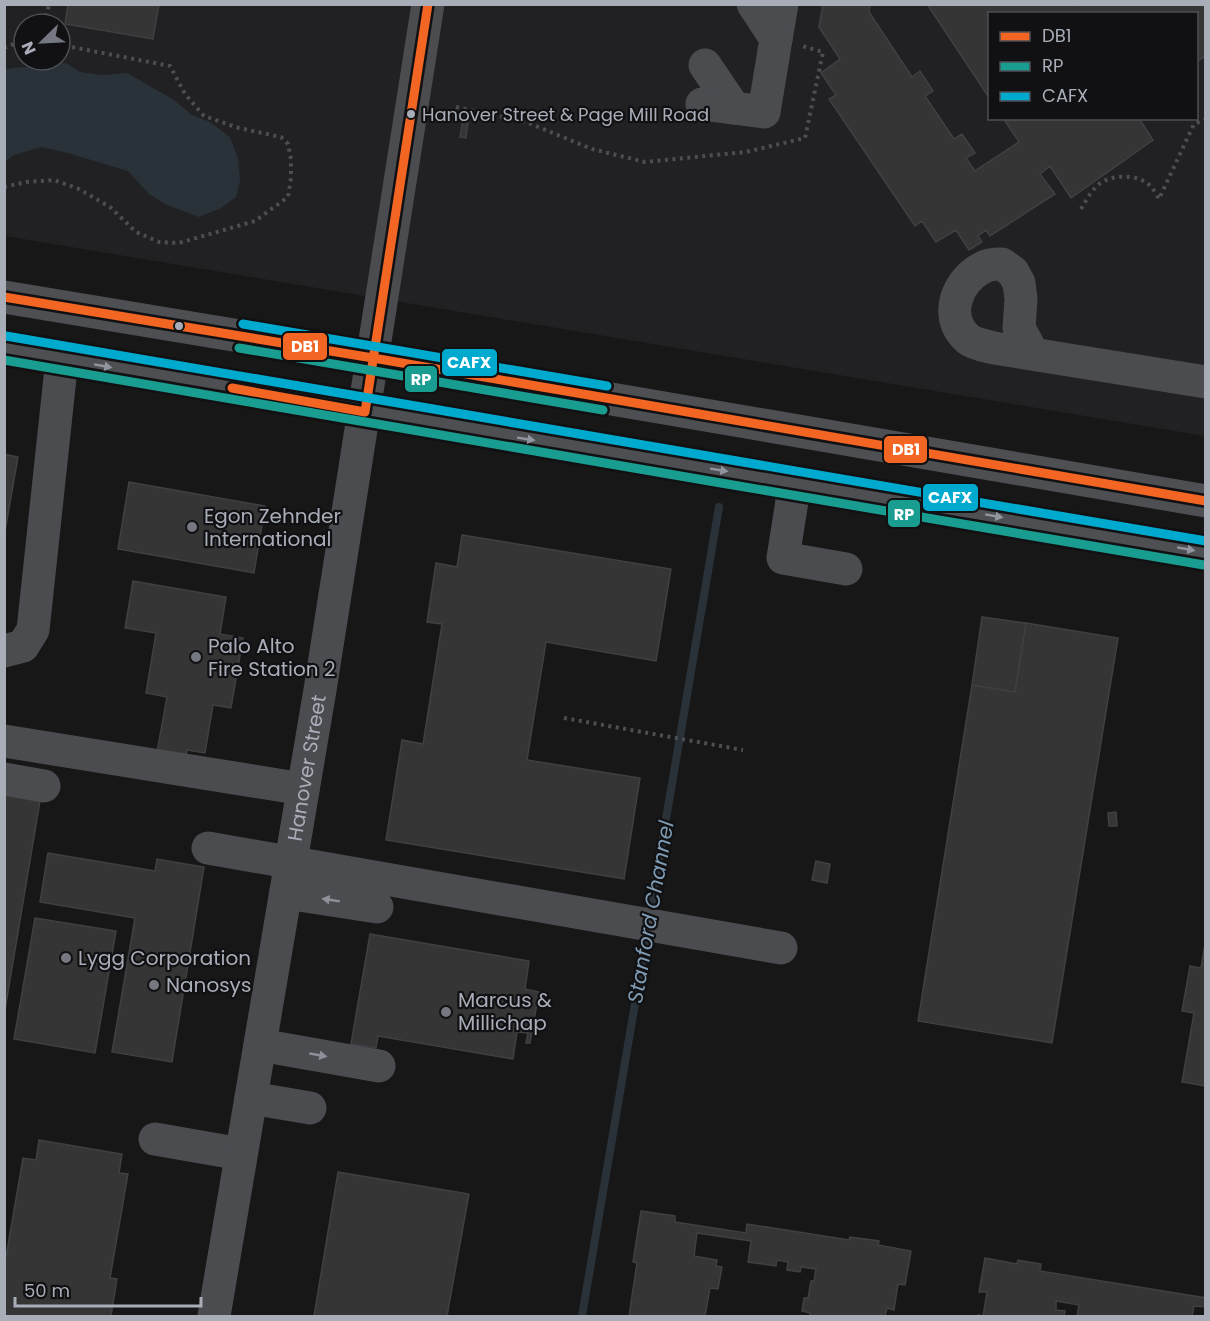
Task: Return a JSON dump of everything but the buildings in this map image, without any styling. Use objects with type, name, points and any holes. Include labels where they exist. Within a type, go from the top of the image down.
[{"type":"main road","points":[[4,297],[1206,501]]},
{"type":"main road","points":[[4,348],[365,412],[795,482],[1206,553]]},
{"type":"street","name":"Hanover Street","points":[[214,1317],[365,412],[428,4]]},
{"type":"street","points":[[753,4],[776,39]]},
{"type":"street","points":[[705,65],[718,106],[764,112],[782,4]]},
{"type":"street","points":[[1033,354],[1206,382]]},
{"type":"street","points":[[4,651],[23,646],[33,630],[62,359]]},
{"type":"street","points":[[795,482],[783,558],[846,569]]},
{"type":"street","points":[[4,741],[303,789]]},
{"type":"street","points":[[4,779],[44,786]]},
{"type":"street","points":[[208,848],[377,908]]},
{"type":"street","points":[[288,878],[626,920],[781,948]]},
{"type":"street","points":[[260,1045],[379,1066]]},
{"type":"street","points":[[251,1098],[310,1108]]},
{"type":"street","points":[[155,1139],[242,1154]]},
{"type":"path","points":[[4,187],[26,182],[54,180],[79,189],[110,207],[136,232],[159,242],[179,243],[255,221],[288,197],[291,159],[288,144],[281,137],[239,128],[204,116],[185,94],[171,66],[72,47]]},
{"type":"path","points":[[1081,209],[1099,184],[1117,177],[1139,179],[1151,186],[1159,199],[1194,124],[1206,119]]},
{"type":"path","points":[[564,718],[743,750]]},
{"type":"shaded area","points":[[4,5],[1205,5],[1205,436],[5,236]]},
{"type":"shaded area","points":[[72,67],[80,72],[101,75],[127,73],[174,100],[192,115],[210,122],[230,137],[238,158],[240,181],[236,197],[221,208],[199,217],[165,204],[149,194],[128,171],[68,153],[41,147],[14,155],[5,162],[5,69],[12,68],[12,72],[72,72]]},
{"type":"waterway","name":"Stanford Channel","points":[[649,919],[719,507]]},
{"type":"waterway","name":"Stanford Channel","points":[[582,1316],[647,933]]},
{"type":"transit line","name":"DB1","points":[[232,388],[365,412],[428,4]]},
{"type":"transit line","name":"DB1","points":[[4,297],[1206,501]]},
{"type":"transit line","name":"CAFX","points":[[243,324],[607,386]]},
{"type":"transit line","name":"CAFX","points":[[6,336],[1206,541]]},
{"type":"transit line","name":"RP","points":[[239,348],[603,410]]},
{"type":"transit line","name":"RP","points":[[4,360],[1204,565]]},
{"type":"place","name":"Hanover Street & Page Mill Road","points":[[411,114]]},
{"type":"place","name":"Egon Zehnder International","points":[[192,527]]},
{"type":"place","name":"Palo Alto Fire Station 2","points":[[196,657]]},
{"type":"place","name":"Lygg Corporation","points":[[66,958]]},
{"type":"place","name":"Nanosys","points":[[154,985]]},
{"type":"place","name":"Marcus & Millichap","points":[[446,1012]]}]
